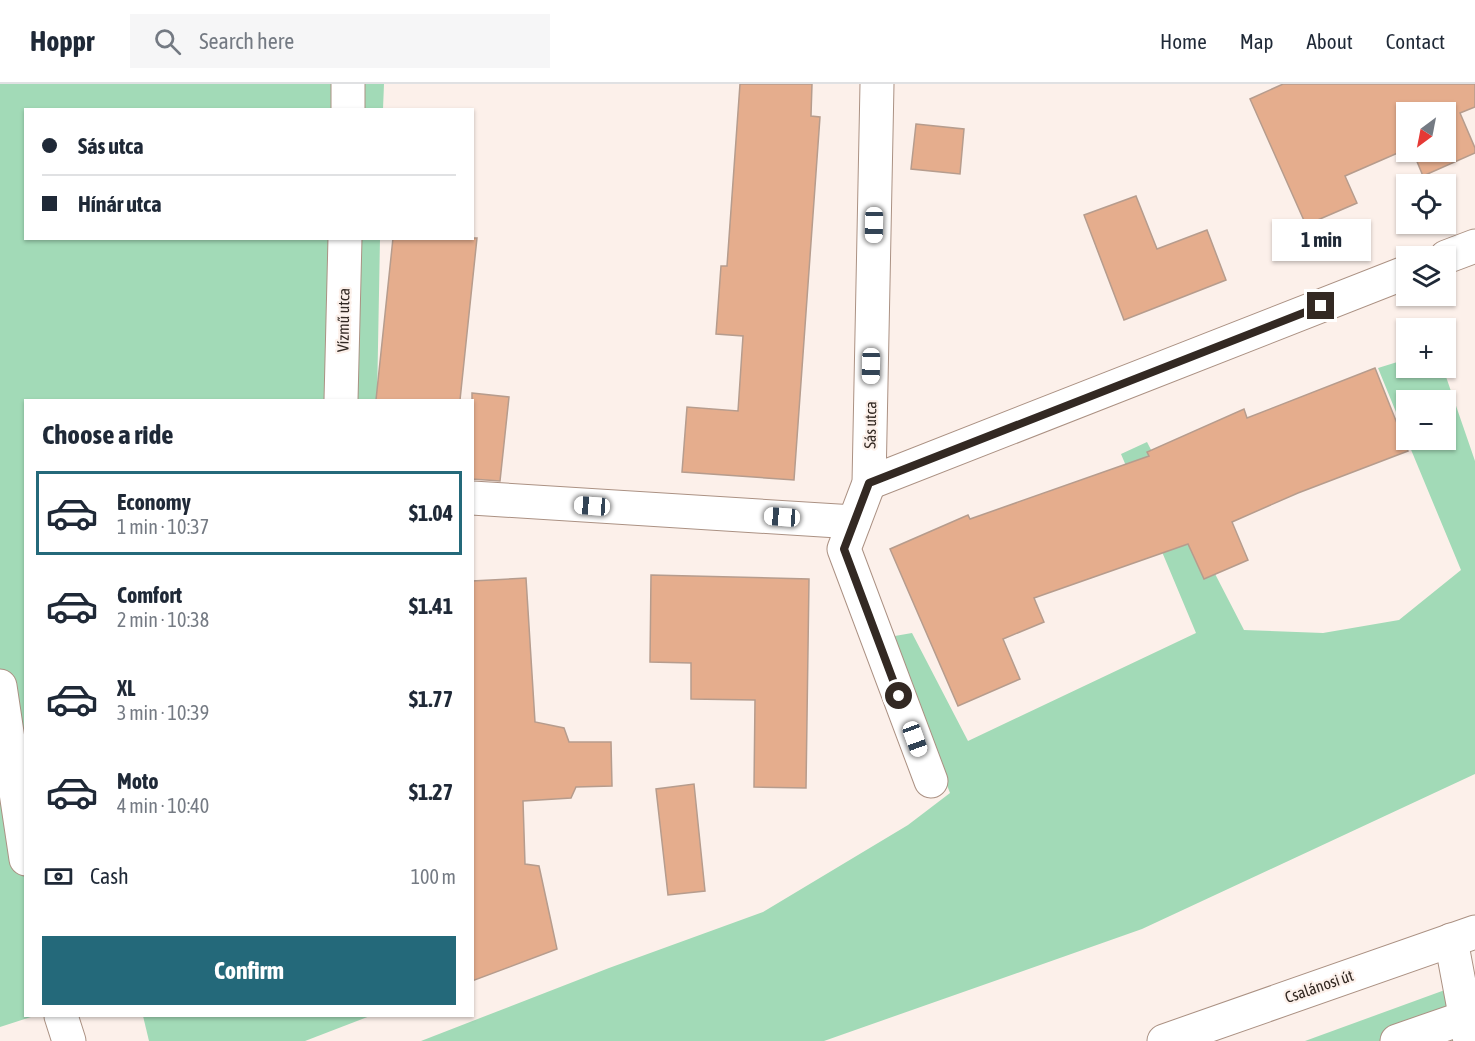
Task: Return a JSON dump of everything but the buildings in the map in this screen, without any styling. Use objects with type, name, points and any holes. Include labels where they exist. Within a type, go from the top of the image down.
[{"type":"street","points":[[348,84],[348,108]]},
{"type":"street","name":"Sás utca","points":[[877,84],[869,483],[844,549],[931,781]]},
{"type":"street","name":"Vízmű utca","points":[[341,399],[345,240]]},
{"type":"street","points":[[1456,253],[1475,246]]},
{"type":"street","points":[[869,483],[1396,276]]},
{"type":"street","points":[[474,498],[854,522]]},
{"type":"street","points":[[0,687],[24,846]]},
{"type":"street","points":[[1397,1041],[1470,1024],[1463,936]]},
{"type":"street","name":"Csalánosi út","points":[[1164,1041],[1463,936]]},
{"type":"street","points":[[44,1017],[46,1041]]},
{"type":"street","points":[[61,1017],[69,1041]]},
{"type":"green space","points":[[0,84],[384,84],[383,108],[24,108],[24,240],[380,240],[377,399],[24,399],[24,1017],[31,1017],[0,1027]]},
{"type":"green space","points":[[1396,362],[1396,378],[1446,378],[1451,390],[1396,390],[1396,412],[1378,368]]},
{"type":"green space","points":[[1456,406],[1475,461],[1475,774],[1142,929],[824,1041],[421,1041],[609,968],[763,912],[908,825],[950,793],[889,637],[912,633],[968,741],[1196,633],[1121,454],[1147,442],[1244,630],[1323,633],[1399,620],[1461,570],[1411,450],[1456,450]]},
{"type":"green space","points":[[1475,979],[1475,1041],[1305,1041]]},
{"type":"green space","points":[[143,1017],[367,1017],[305,1041],[149,1041]]},
{"type":"route","points":[[899,696],[844,549],[869,483],[1321,306]]}]
